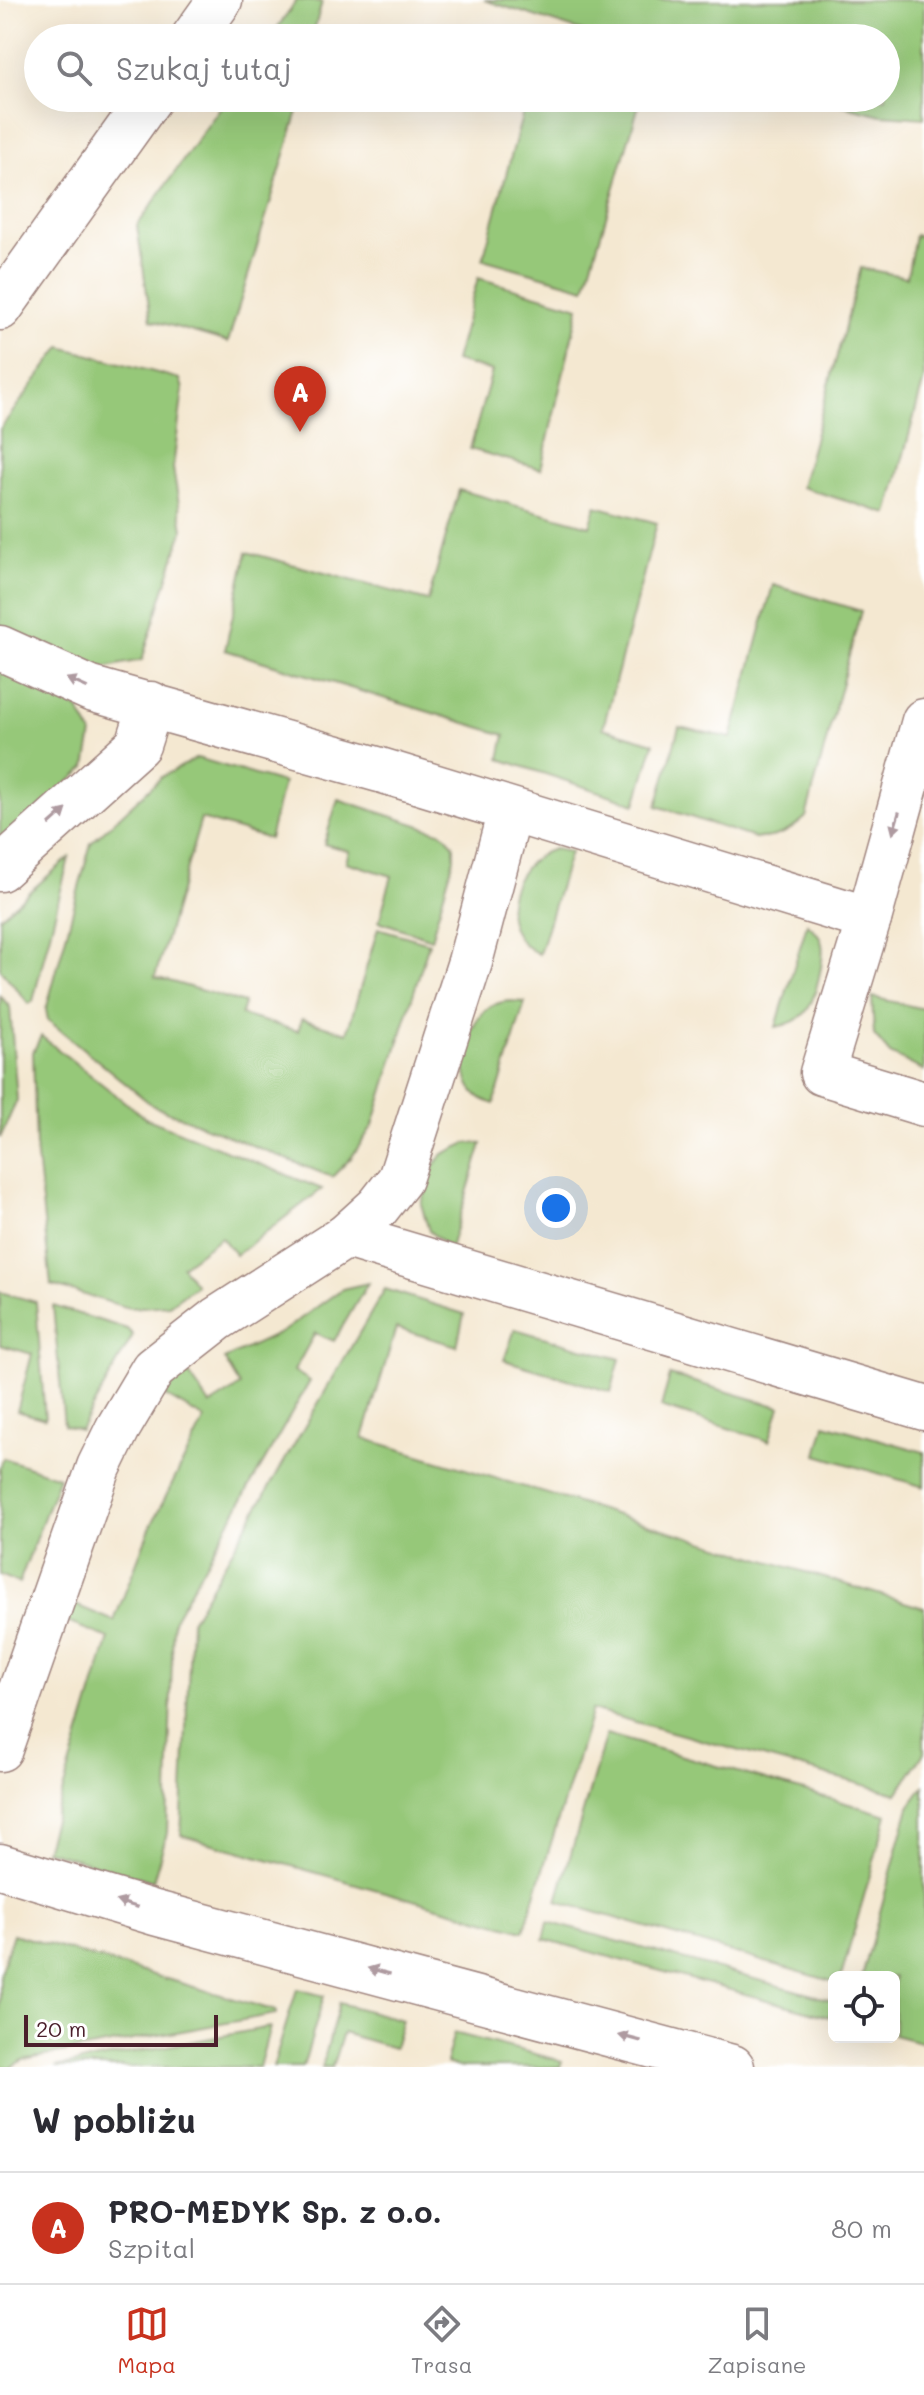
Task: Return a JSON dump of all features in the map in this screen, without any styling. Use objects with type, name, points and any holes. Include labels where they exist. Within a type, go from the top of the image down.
[{"type":"street","points":[[203,24],[220,0]]},
{"type":"street","points":[[0,308],[140,112]]},
{"type":"street","points":[[0,648],[91,689],[380,770],[869,919]]},
{"type":"street","points":[[0,869],[138,745],[151,704]]},
{"type":"street","points":[[924,721],[822,1073],[924,1104]]},
{"type":"street","points":[[0,1749],[99,1467],[153,1369],[217,1319],[346,1236],[378,1207],[400,1179],[470,962],[510,811]]},
{"type":"street","points":[[346,1236],[924,1408]]},
{"type":"street","points":[[0,1866],[155,1913],[732,2067]]},
{"type":"green space","points":[[297,0],[322,2],[316,24],[280,24]]},
{"type":"green space","points":[[484,0],[924,0],[924,118],[869,112],[900,112],[900,24],[559,24]]},
{"type":"green space","points":[[217,112],[298,112],[228,342],[151,320],[137,226]]},
{"type":"green space","points":[[523,112],[637,112],[585,288],[483,259]]},
{"type":"green space","points":[[915,235],[924,237],[924,379],[888,514],[801,487],[861,268],[907,277]]},
{"type":"green space","points":[[478,278],[579,307],[541,469],[470,449],[492,371],[455,361]]},
{"type":"green space","points":[[61,347],[180,379],[183,389],[173,468],[183,529],[142,660],[103,668],[59,653],[0,626],[0,429]]},
{"type":"green space","points":[[459,490],[590,526],[596,506],[657,523],[603,728],[654,743],[636,804],[500,759],[505,735],[225,650],[247,552],[428,601]]},
{"type":"green space","points":[[773,585],[861,611],[806,817],[782,834],[754,838],[657,806],[679,727],[731,738]]},
{"type":"green space","points":[[0,670],[77,707],[92,734],[86,767],[0,844]]},
{"type":"green space","points":[[197,758],[283,783],[269,839],[201,819],[155,977],[244,1003],[241,1015],[298,1031],[302,1019],[347,1033],[378,928],[429,943],[373,1125],[351,1158],[332,1177],[153,1106],[48,1020],[46,1010],[91,843],[163,776]]},
{"type":"green space","points":[[338,799],[443,833],[454,845],[454,858],[431,939],[379,921],[392,876],[346,862],[349,851],[324,844]]},
{"type":"green space","points":[[554,849],[570,852],[539,954],[523,944],[514,930],[510,898],[525,868],[538,856]]},
{"type":"green space","points":[[69,858],[33,1001],[29,1004],[0,969],[0,917]]},
{"type":"green space","points":[[807,924],[819,935],[822,944],[816,990],[802,1016],[776,1027]]},
{"type":"green space","points":[[0,996],[10,1007],[17,1100],[0,1138]]},
{"type":"green space","points":[[872,997],[924,1009],[924,1071],[890,1054],[874,1035]]},
{"type":"green space","points":[[509,1001],[525,1002],[494,1104],[480,1097],[471,1087],[465,1065],[466,1052],[468,1040],[479,1018],[491,1006]]},
{"type":"green space","points":[[41,1036],[145,1118],[322,1189],[236,1255],[221,1237],[182,1266],[196,1285],[169,1305],[129,1308],[51,1285],[36,1148],[33,1052]]},
{"type":"green space","points":[[467,1143],[482,1144],[450,1248],[429,1231],[421,1204],[434,1166],[443,1154]]},
{"type":"green space","points":[[368,1283],[334,1341],[315,1333],[294,1371],[310,1381],[173,1621],[167,1833],[153,1881],[45,1850],[109,1638],[64,1621],[71,1603],[114,1621],[150,1528],[205,1419],[165,1396],[185,1368],[210,1405],[240,1386],[224,1359],[282,1332],[342,1289]]},
{"type":"green space","points":[[385,1289],[464,1314],[457,1346],[396,1328],[363,1438],[924,1608],[924,1753],[897,1794],[592,1710],[524,1931],[181,1835],[191,1621]]},
{"type":"green space","points":[[0,1292],[36,1302],[45,1419],[17,1411],[32,1354],[0,1345]]},
{"type":"green space","points":[[53,1306],[127,1329],[133,1335],[80,1430],[64,1425]]},
{"type":"green space","points":[[515,1329],[620,1359],[611,1392],[504,1360]]},
{"type":"green space","points":[[670,1375],[780,1407],[769,1441],[661,1407]]},
{"type":"green space","points":[[825,1424],[924,1452],[924,1487],[817,1455]]},
{"type":"green space","points":[[3,1458],[59,1477],[19,1583],[0,1575],[0,1469]]},
{"type":"green space","points":[[606,1734],[887,1815],[843,1971],[828,1971],[828,1980],[557,1901]]},
{"type":"green space","points":[[924,1786],[924,2043],[900,2037],[900,1971],[864,1971],[909,1807]]},
{"type":"green space","points":[[548,1922],[828,1999],[828,2017],[544,1939]]},
{"type":"green space","points":[[13,1934],[276,2011],[276,2014],[23,2060],[12,2067],[0,2067],[0,1973]]},
{"type":"green space","points":[[297,1989],[324,1996],[303,2067],[273,2067]]},
{"type":"green space","points":[[339,2003],[402,2020],[394,2048],[343,2033],[332,2067],[322,2067]]},
{"type":"green space","points":[[270,2027],[259,2067],[55,2067]]},
{"type":"green space","points":[[454,2033],[562,2061],[560,2067],[459,2067],[446,2063]]},
{"type":"place","name":"PRO-MEDYK Sp. z o.o.","points":[[300,432]]}]
